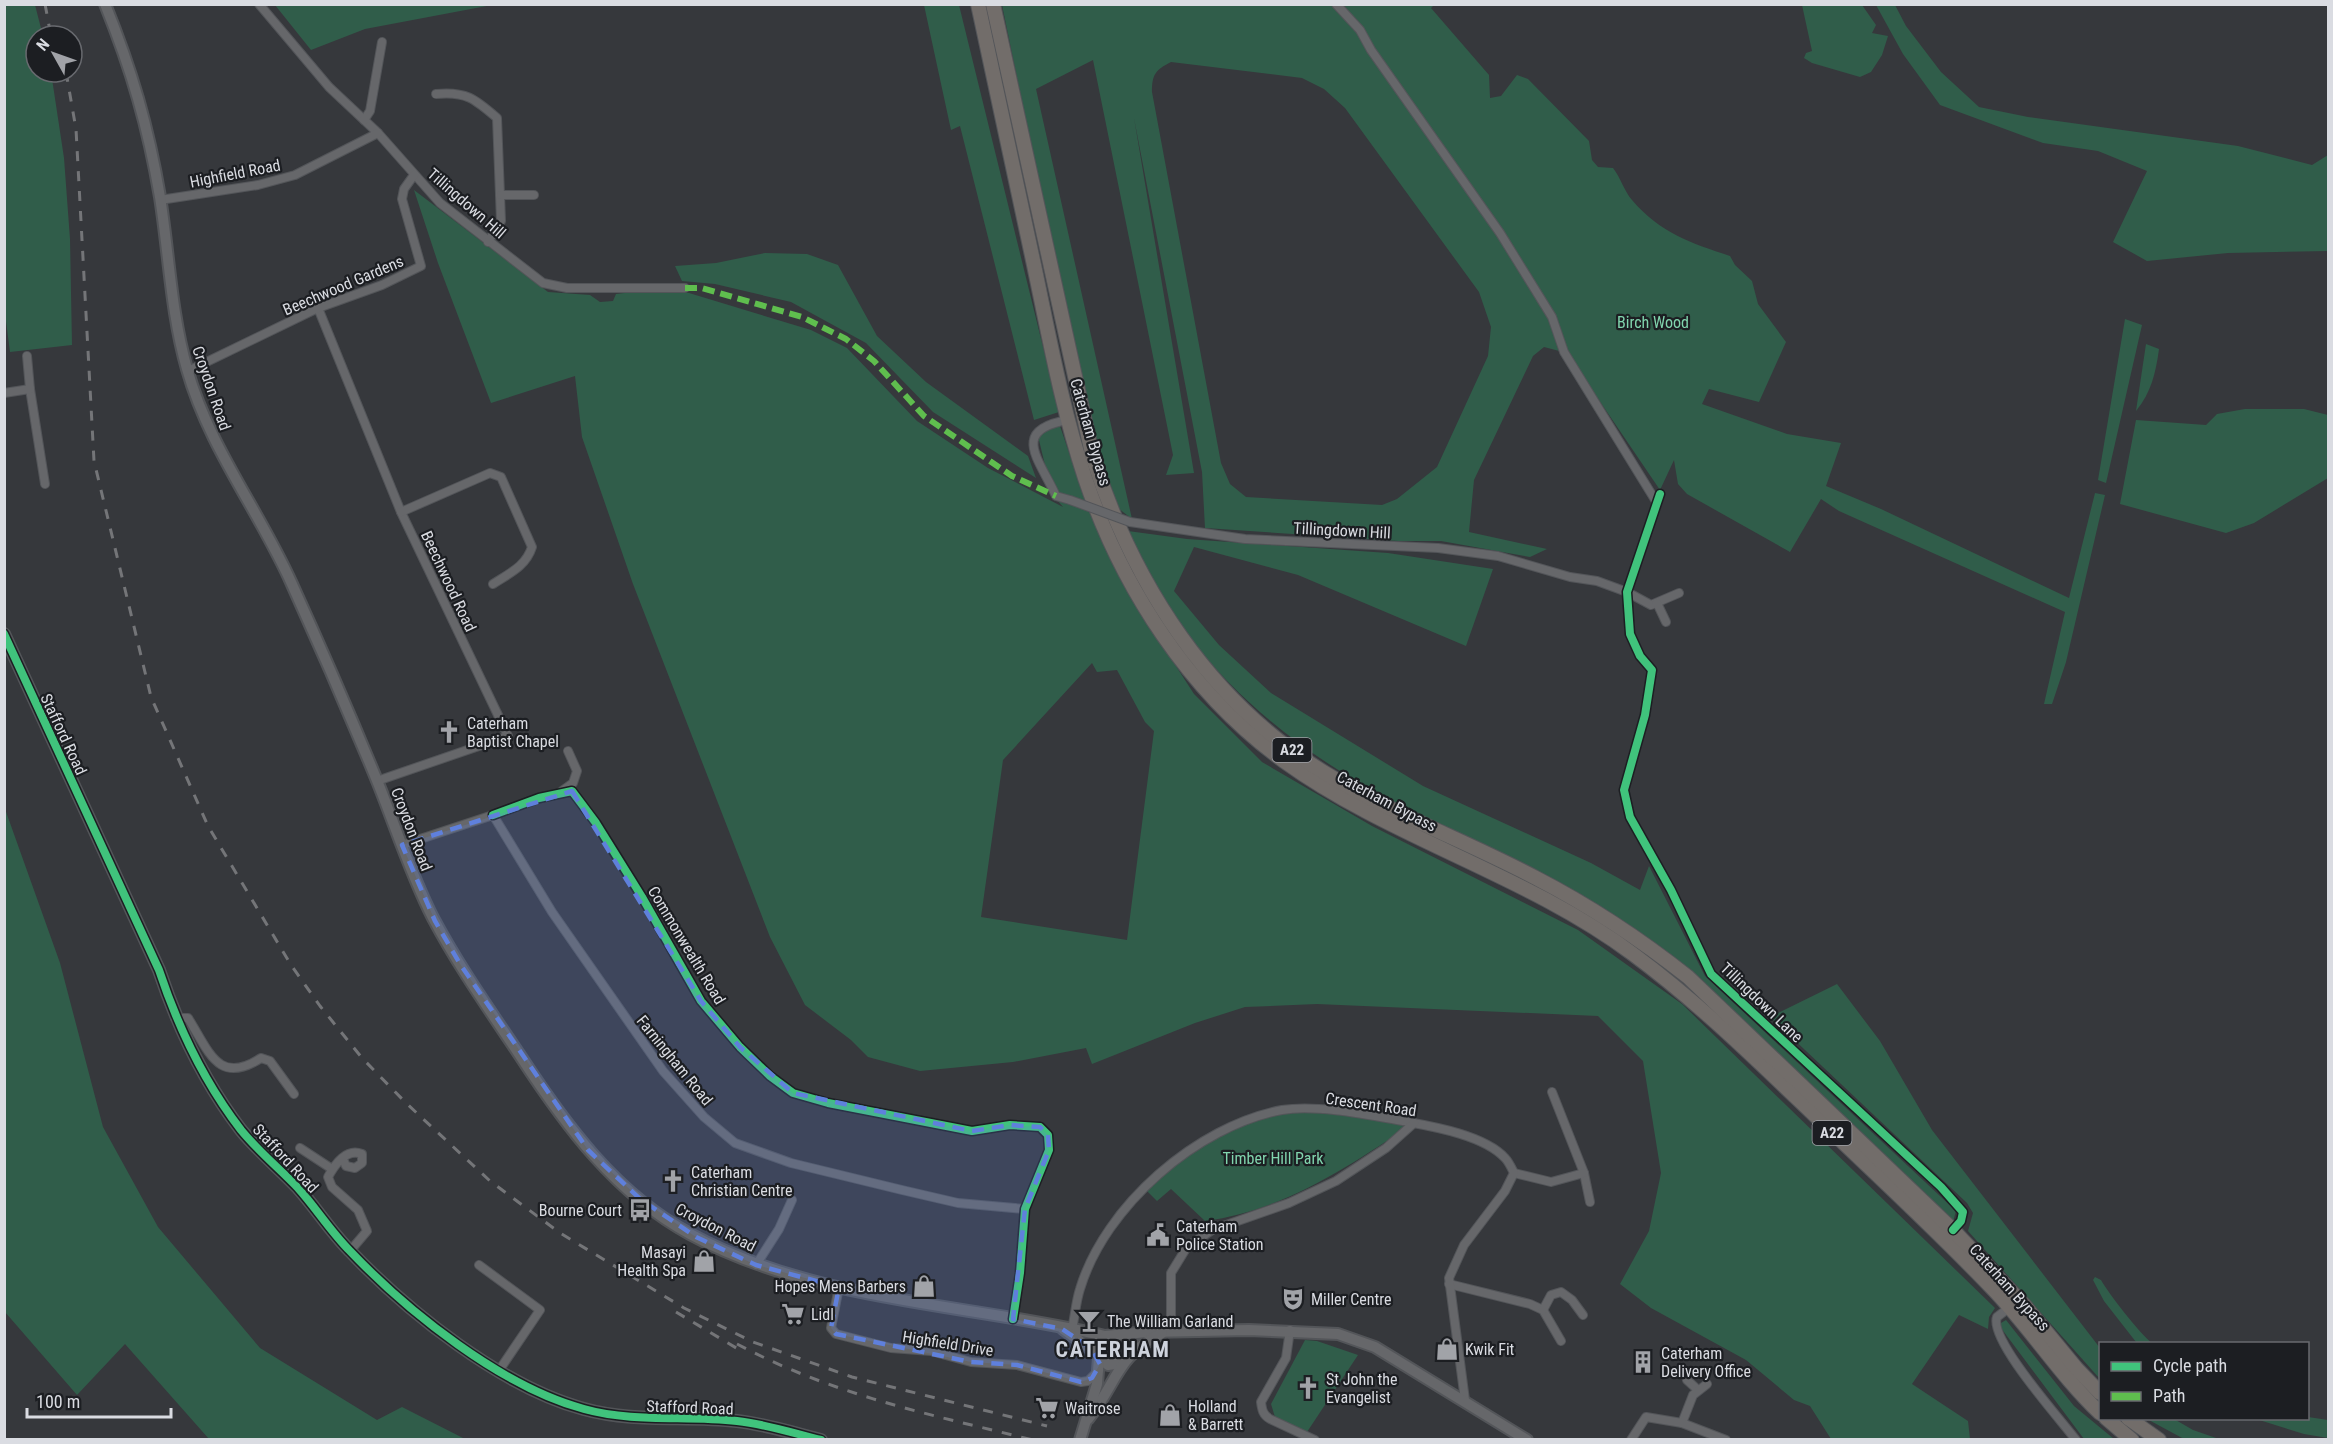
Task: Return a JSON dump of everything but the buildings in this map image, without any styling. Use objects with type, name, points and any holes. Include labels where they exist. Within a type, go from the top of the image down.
[{"type":"highway","name":"Caterham Bypass","points":[[978,4],[1068,420],[1094,502],[1130,581],[1154,623],[1178,656],[1207,692],[1282,760],[1377,816],[1519,885],[1582,920],[1632,953],[1701,1008],[1926,1221],[2010,1307],[2099,1412]]},
{"type":"highway","name":"Caterham Bypass","points":[[993,4],[1093,458],[1105,494],[1134,560],[1152,594],[1192,652],[1226,692],[1257,722],[1323,772],[1371,799],[1536,878],[1587,906],[1652,949],[1688,977],[1953,1230],[2025,1306],[2099,1393]]},
{"type":"highway","points":[[2107,1420],[2132,1440]]},
{"type":"highway","points":[[2129,1420],[2159,1440]]},
{"type":"main road","name":"Croydon Road","points":[[105,4],[144,112],[160,200],[178,333],[188,371],[210,431],[281,561],[339,689],[431,913],[460,964],[533,1075],[588,1150],[640,1199],[667,1220],[696,1237],[756,1265],[839,1287],[1105,1336]]},
{"type":"main road","name":"Stafford Road","points":[[4,634],[159,970],[175,1018],[204,1072],[242,1131],[299,1190],[350,1251],[400,1297],[498,1372],[584,1410],[641,1419],[736,1421],[821,1440]]},
{"type":"main road","name":"Croydon Road","points":[[1067,1329],[1099,1356]]},
{"type":"main road","points":[[1080,1440],[1088,1419],[1100,1369],[1098,1347],[1105,1336],[1166,1332],[1290,1330],[1338,1334],[1375,1347],[1527,1440]]},
{"type":"main road","points":[[1099,1356],[1108,1365],[1125,1359],[1166,1332]]},
{"type":"main road","points":[[1088,1419],[1125,1359],[1127,1341],[1118,1334]]},
{"type":"street","name":"Tillingdown Hill","points":[[259,4],[329,87],[378,133],[440,202],[488,242],[543,282],[567,288],[685,288]]},
{"type":"street","points":[[1336,4],[1351,20],[1506,243],[1552,317],[1564,352],[1657,502]]},
{"type":"street","points":[[364,120],[370,111],[382,42]]},
{"type":"street","points":[[436,94],[454,92],[475,99],[497,118],[501,221],[488,242]]},
{"type":"street","name":"Highfield Road","points":[[160,200],[258,185],[295,175],[378,133]]},
{"type":"street","name":"Beechwood Gardens","points":[[188,371],[318,308],[382,285],[421,266],[402,199],[404,189],[414,175]]},
{"type":"street","points":[[501,195],[534,195]]},
{"type":"street","name":"Beechwood Road","points":[[318,308],[401,512],[508,736],[377,781]]},
{"type":"street","points":[[27,356],[45,484]]},
{"type":"street","points":[[4,393],[30,389]]},
{"type":"street","name":"Tillingdown Hill","points":[[1068,420],[1040,427],[1035,433],[1035,453],[1056,496],[1130,522],[1245,539],[1438,548],[1498,556],[1549,572],[1597,581],[1627,592],[1651,605],[1657,603]]},
{"type":"street","points":[[401,512],[489,473],[501,477],[532,547],[528,558],[518,568],[493,584]]},
{"type":"street","points":[[1627,592],[1660,494]]},
{"type":"street","name":"Tillingdown Lane","points":[[1627,592],[1630,634],[1640,656],[1652,670],[1645,715],[1624,789],[1630,817],[1671,890],[1711,974],[1941,1187],[1964,1212],[1961,1221],[1953,1230]]},
{"type":"street","points":[[1666,622],[1657,603],[1678,593]]},
{"type":"street","points":[[402,845],[560,792],[573,783],[577,771],[568,751]]},
{"type":"street","name":"Commonwealth Road","points":[[560,792],[572,790],[597,823],[701,1001],[740,1047],[770,1076],[793,1093],[828,1103],[972,1131],[1010,1125],[1040,1127],[1048,1135],[1049,1150],[1025,1209]]},
{"type":"street","name":"Farningham Road","points":[[493,815],[552,912],[637,1036],[663,1071],[704,1117],[735,1143],[781,1160],[958,1203],[1025,1209]]},
{"type":"street","points":[[175,1018],[188,1018],[216,1063],[230,1070],[246,1068],[261,1058],[270,1061],[294,1094]]},
{"type":"street","points":[[1552,1092],[1584,1173],[1590,1202]]},
{"type":"street","name":"Crescent Road","points":[[1067,1329],[1080,1288],[1102,1242],[1123,1208],[1143,1187],[1200,1143],[1244,1123],[1283,1110],[1362,1113],[1442,1129],[1479,1141],[1505,1157],[1514,1173]]},
{"type":"street","points":[[1166,1332],[1172,1273],[1187,1247],[1212,1230],[1289,1203],[1336,1181],[1386,1148],[1414,1123]]},
{"type":"street","points":[[300,1148],[332,1169]]},
{"type":"street","points":[[343,1159],[328,1176],[332,1187],[358,1210],[367,1231],[350,1251]]},
{"type":"street","points":[[1465,1400],[1449,1284],[1449,1278],[1464,1245],[1505,1191],[1514,1173],[1551,1182],[1584,1173]]},
{"type":"street","points":[[756,1265],[779,1229],[792,1200]]},
{"type":"street","points":[[1013,1319],[1020,1273],[1025,1209]]},
{"type":"street","points":[[479,1265],[540,1310],[498,1372]]},
{"type":"street","points":[[1449,1284],[1530,1304],[1543,1310],[1561,1341]]},
{"type":"street","name":"Highfield Drive","points":[[839,1287],[831,1328],[836,1334],[891,1348],[931,1351],[971,1362],[1017,1365],[1082,1382],[1092,1378],[1100,1369]]},
{"type":"street","points":[[1543,1310],[1551,1295],[1561,1292],[1572,1299],[1583,1315]]},
{"type":"street","points":[[2010,1307],[1997,1317],[1997,1332],[2038,1393],[2076,1440]]},
{"type":"street","points":[[1290,1330],[1286,1358],[1262,1402],[1262,1408],[1264,1416],[1269,1419],[1316,1440]]},
{"type":"street","points":[[1687,1380],[1698,1390]]},
{"type":"street","points":[[1682,1423],[1698,1390],[1707,1384]]},
{"type":"street","points":[[1631,1440],[1646,1417],[1682,1423],[1725,1440]]},
{"type":"highlighted area","points":[[572,791],[701,1001],[740,1047],[793,1093],[972,1131],[1010,1125],[1040,1127],[1048,1135],[1049,1150],[1025,1209],[1013,1319],[1062,1329],[1091,1348],[1100,1364],[1092,1378],[1081,1382],[1017,1365],[971,1362],[836,1334],[831,1328],[839,1287],[756,1265],[696,1237],[640,1199],[588,1150],[460,964],[435,921],[402,845]]},
{"type":"green space","points":[[4,5],[35,5],[40,24],[24,24],[24,84],[53,84],[64,158],[70,239],[72,345],[10,352],[4,306]]},
{"type":"green space","points":[[275,5],[492,5],[365,29],[311,50]]},
{"type":"green space","points":[[924,5],[959,5],[1059,412],[1034,420],[960,126],[951,130]]},
{"type":"green space","name":"Birch Wood","points":[[1002,5],[1434,5],[1431,8],[1489,75],[1490,98],[1501,96],[1517,75],[1528,79],[1589,141],[1592,160],[1598,167],[1613,168],[1629,196],[1654,221],[1677,236],[1730,256],[1735,265],[1752,281],[1758,304],[1786,342],[1759,402],[1709,389],[1702,404],[1787,434],[1841,443],[1826,486],[1881,509],[2069,598],[2095,493],[2105,495],[2066,662],[2052,704],[2044,704],[2065,612],[1839,511],[1821,499],[1790,552],[1687,494],[1678,484],[1674,460],[1660,490],[1567,353],[1544,347],[1533,356],[1474,480],[1469,532],[1547,549],[1530,557],[1441,541],[1398,541],[1205,528],[1202,472],[1134,118],[1194,473],[1166,475],[1173,455],[1093,60],[1036,89],[1132,519],[1118,508],[1093,429],[1056,266]],"holes":[[[1171,62],[1302,78],[1324,89],[1345,108],[1479,292],[1491,327],[1488,356],[1437,467],[1397,499],[1382,505],[1246,497],[1230,484],[1221,463],[1152,92],[1156,74]]]},
{"type":"green space","points":[[1802,5],[1862,5],[1876,25],[1872,33],[1888,36],[1882,55],[1871,72],[1860,77],[1812,63],[1804,58],[1806,53],[1812,51]]},
{"type":"green space","points":[[1876,5],[1895,5],[1906,26],[1941,72],[1979,107],[2028,117],[2238,146],[2312,165],[2328,155],[2328,251],[2228,253],[2147,261],[2113,242],[2147,171],[2098,151],[2043,143],[1940,105],[1903,54]]},
{"type":"green space","points":[[414,190],[548,292],[590,295],[600,302],[613,301],[616,294],[658,289],[689,293],[811,330],[847,348],[917,421],[988,468],[1063,507],[1052,494],[1038,436],[1042,428],[1060,426],[1082,491],[1143,615],[1194,694],[1262,762],[1372,826],[1578,930],[1682,1004],[1995,1308],[1989,1317],[1988,1329],[1959,1315],[1912,1384],[1968,1421],[1970,1439],[1831,1439],[1810,1406],[1794,1400],[1746,1360],[1651,1308],[1620,1284],[1649,1231],[1661,1173],[1643,1061],[1598,1016],[1317,1004],[1245,1007],[1195,1023],[1092,1064],[1086,1048],[1013,1062],[920,1071],[868,1057],[851,1040],[805,1005],[770,937],[633,584],[582,437],[575,376],[491,403],[438,263]],"holes":[[[1092,663],[1097,672],[1117,670],[1145,722],[1154,731],[1127,940],[981,917],[1003,760]]]},
{"type":"green space","points":[[765,253],[807,254],[838,265],[877,336],[926,382],[1028,456],[1036,478],[933,412],[866,343],[791,302],[715,284],[682,281],[675,266],[716,263]]},
{"type":"green space","points":[[2125,319],[2142,325],[2106,483],[2098,480]]},
{"type":"green space","points":[[2146,344],[2159,349],[2158,358],[2149,390],[2136,411]]},
{"type":"green space","points":[[2245,409],[2304,409],[2328,415],[2328,478],[2254,523],[2226,533],[2120,504],[2136,420],[2206,425],[2217,414]]},
{"type":"green space","points":[[1128,531],[1187,539],[1388,553],[1493,569],[1466,646],[1298,575],[1194,547],[1174,591],[1219,645],[1271,693],[1423,786],[1591,863],[1640,890],[1649,866],[1705,976],[1956,1211],[1953,1222],[1729,1007],[1648,939],[1596,903],[1571,889],[1369,788],[1324,761],[1283,731],[1245,698],[1210,662],[1179,622],[1151,579]]},
{"type":"green space","points":[[5,809],[60,963],[103,1127],[158,1227],[260,1348],[377,1420],[402,1407],[465,1439],[209,1439],[125,1344],[77,1395],[5,1312]]},
{"type":"green space","points":[[1837,984],[1880,1041],[1932,1130],[2099,1347],[2099,1378],[1968,1231],[1973,1213],[1967,1203],[1770,1017]]},
{"type":"green space","name":"Timber Hill Park","points":[[1283,1110],[1326,1111],[1414,1123],[1315,1184],[1262,1208],[1234,1216],[1205,1221],[1171,1189],[1157,1201],[1143,1187],[1200,1143],[1243,1123]]},
{"type":"green space","points":[[2095,1277],[2101,1280],[2125,1313],[2151,1342],[2136,1342],[2104,1301],[2093,1280]]},
{"type":"green space","points":[[2006,1320],[2074,1406],[2114,1439],[2084,1439],[2001,1328],[2001,1323]]},
{"type":"green space","points":[[1305,1340],[1317,1341],[1358,1355],[1307,1432],[1275,1417],[1271,1404]]},
{"type":"green space","points":[[2309,1417],[2328,1420],[2328,1438],[2304,1434],[2259,1420],[2309,1420]]},
{"type":"green space","points":[[2149,1420],[2176,1420],[2193,1430],[2219,1439],[2184,1439]]},
{"type":"railway","points":[[45,4],[49,24]]},
{"type":"railway","points":[[68,84],[76,129],[94,461],[151,697],[208,826],[291,965],[320,1006],[362,1058],[406,1103],[490,1181],[560,1233],[684,1308],[753,1342],[852,1377],[1047,1426]]},
{"type":"railway","points":[[676,1312],[743,1352]]},
{"type":"railway","points":[[737,1344],[773,1362],[845,1390],[919,1412],[1033,1440]]},
{"type":"marked path","points":[[685,288],[702,288],[802,317],[846,339],[874,361],[924,416],[1012,476],[1056,496]]},
{"type":"cycle path","points":[[1660,494],[1627,592],[1630,634],[1640,656],[1652,670],[1645,715],[1624,790],[1630,817],[1671,890],[1711,974],[1941,1187],[1963,1212],[1961,1221],[1953,1230]]},
{"type":"cycle path","points":[[4,634],[159,970],[193,1053],[215,1093],[241,1130],[298,1188],[343,1244],[373,1274],[458,1345],[521,1384],[553,1398],[584,1409],[622,1416],[737,1421],[768,1426],[821,1440]]},
{"type":"cycle path","points":[[493,815],[539,798],[572,791],[596,823],[642,897],[701,1001],[740,1047],[770,1076],[793,1093],[828,1103],[972,1131],[1010,1125],[1040,1127],[1048,1135],[1049,1150],[1025,1209],[1020,1273],[1013,1319]]},
{"type":"place","name":"Caterham Baptist Chapel","points":[[449,732]]},
{"type":"place","name":"Caterham Christian Centre","points":[[673,1181]]},
{"type":"place","name":"Bourne Court","points":[[640,1210]]},
{"type":"place","name":"Caterham Police Station","points":[[1158,1235]]},
{"type":"place","name":"Masayi Health Spa","points":[[704,1261]]},
{"type":"place","name":"Hopes Mens Barbers","points":[[924,1286]]},
{"type":"place","name":"Miller Centre","points":[[1293,1299]]},
{"type":"place","name":"Lidl","points":[[793,1314]]},
{"type":"place","name":"The William Garland","points":[[1089,1321]]},
{"type":"place","name":"Kwik Fit","points":[[1447,1349]]},
{"type":"place","name":"Caterham Delivery Office","points":[[1643,1362]]},
{"type":"place","name":"St John the Evangelist","points":[[1308,1388]]},
{"type":"place","name":"Waitrose","points":[[1047,1408]]},
{"type":"place","name":"Holland & Barrett","points":[[1170,1415]]},
{"type":"district","name":"CATERHAM","points":[[1113,1349]]}]
